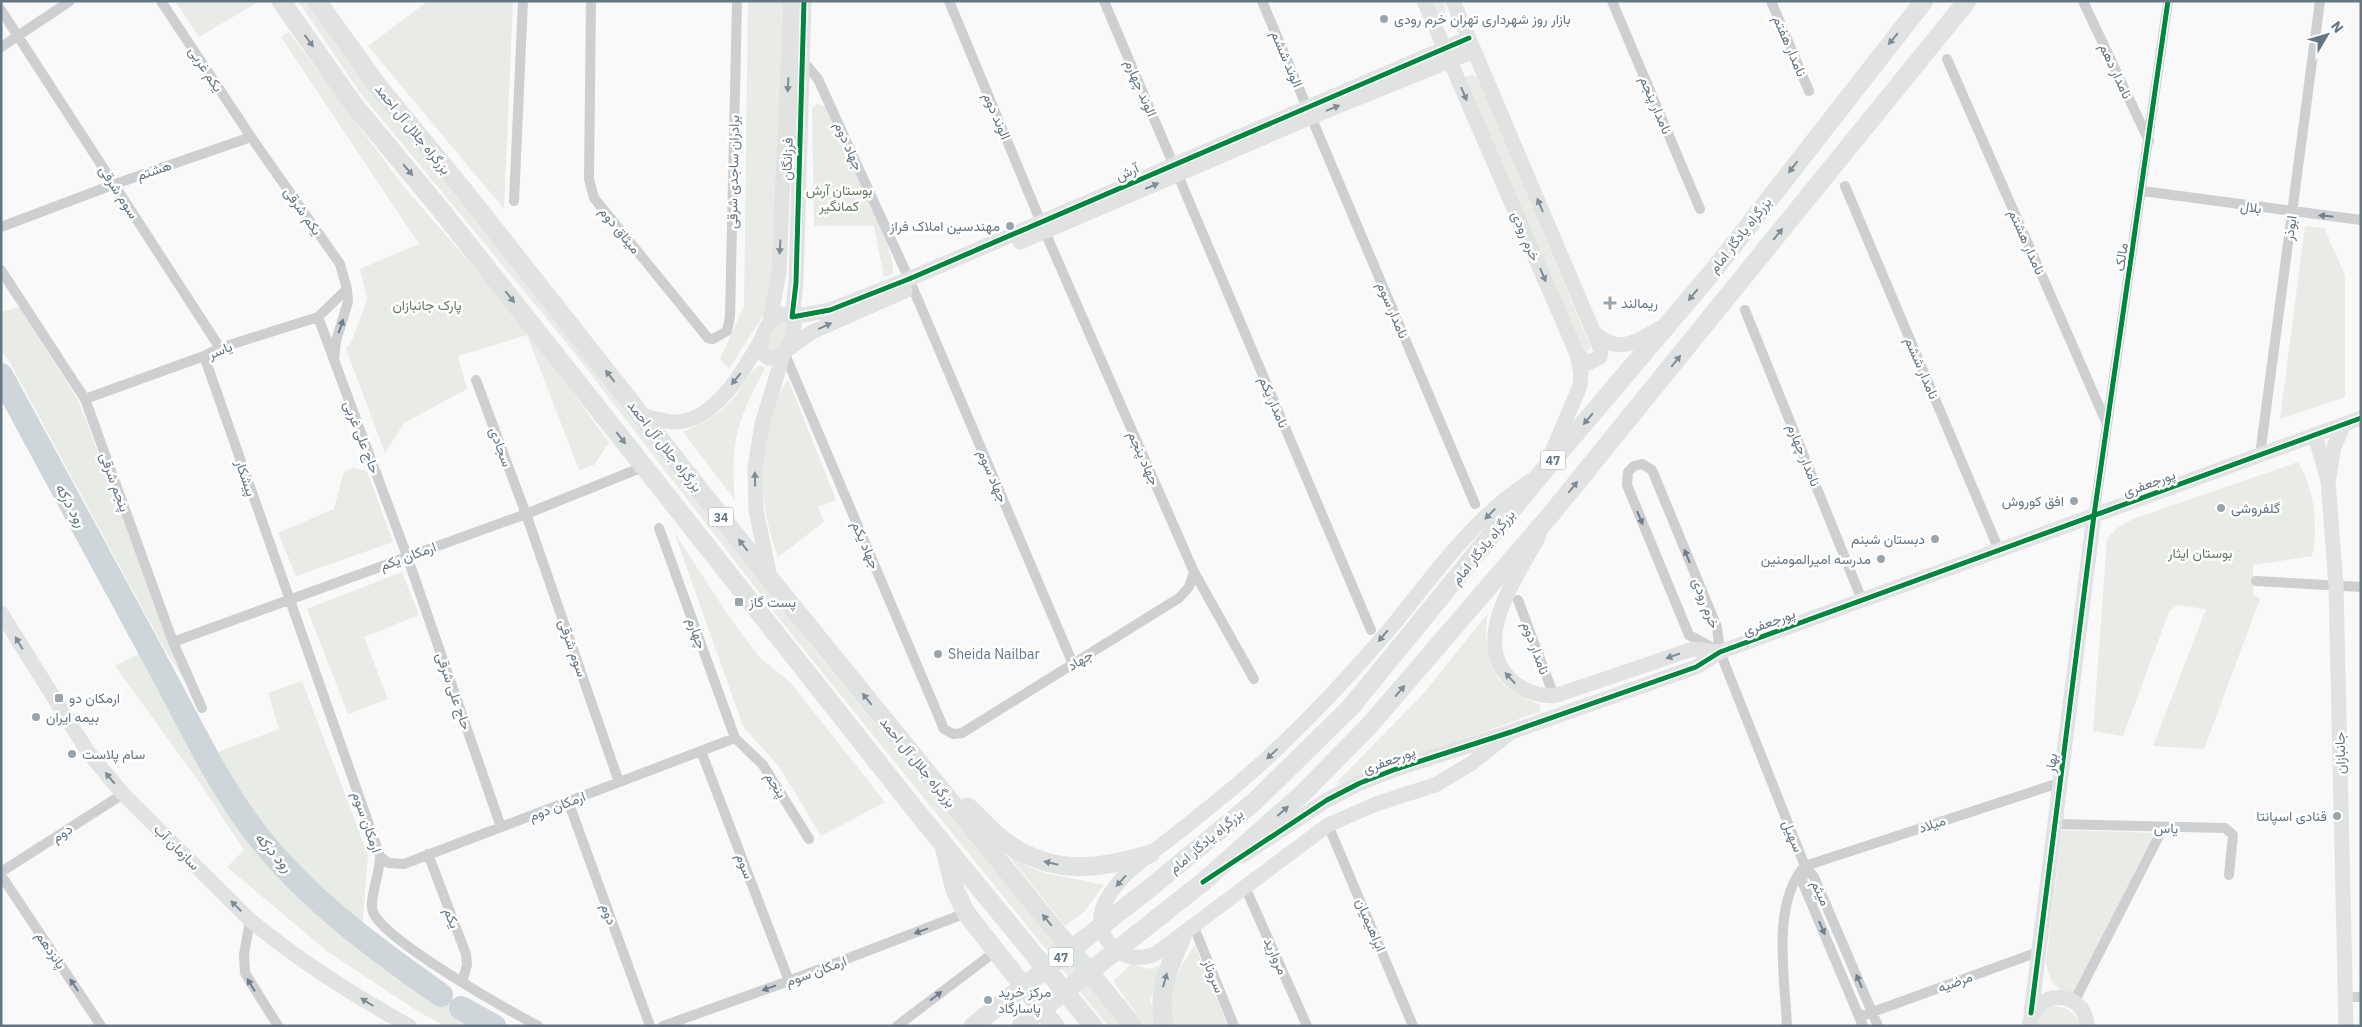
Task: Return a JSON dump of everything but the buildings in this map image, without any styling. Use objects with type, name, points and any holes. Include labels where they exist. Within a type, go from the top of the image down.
[{"type":"highway","name":"34","points":[[281,1],[354,105],[448,218],[943,844],[1092,1026]]},
{"type":"highway","name":"بزرگراه جلال آل احمد","points":[[317,1],[378,86],[465,192],[770,579],[1133,1026]]},
{"type":"highway","name":"بزرگراه یادگار امام","points":[[973,1026],[1150,888],[1254,802],[1350,708],[1542,473],[1672,321],[1924,1]]},
{"type":"highway","name":"بزرگراه یادگار امام","points":[[1021,1026],[1203,882],[1302,794],[1368,727],[1552,513],[1967,1]]},
{"type":"highway","points":[[920,764],[1003,840],[1036,860],[1055,865],[1088,868],[1116,864],[1150,854]]},
{"type":"highway","points":[[943,844],[955,890],[966,913],[1055,1026]]},
{"type":"highway","points":[[1164,1026],[1160,1004],[1163,988],[1188,932]]},
{"type":"street","points":[[1,47],[70,1]]},
{"type":"street","name":"یکم غربی","points":[[161,1],[251,137]]},
{"type":"street","points":[[514,201],[523,1]]},
{"type":"street","name":"میثاق دوم","points":[[591,1],[589,180],[594,198],[708,338],[718,338]]},
{"type":"street","name":"برادران ساجدی شرقی","points":[[718,338],[727,331],[730,317],[737,1]]},
{"type":"street","name":"فرزانگان","points":[[784,352],[795,327],[792,317],[796,283],[795,64],[791,1]]},
{"type":"street","name":"فرزانگان","points":[[762,338],[770,321],[779,272],[795,64],[804,1]]},
{"type":"street","name":"الوند دوم","points":[[949,1],[1043,227]]},
{"type":"street","name":"الوند چهارم","points":[[1104,1],[1176,170]]},
{"type":"street","name":"الوند ششم","points":[[1262,1],[1309,111]]},
{"type":"street","name":"خرم رودی","points":[[1424,1],[1577,354],[1581,373],[1580,386],[1542,473]]},
{"type":"street","name":"خرم رودی","points":[[1453,1],[1601,351],[1600,357],[1588,363],[1577,354]]},
{"type":"street","name":"نامدار پنجم","points":[[1612,1],[1700,209]]},
{"type":"street","name":"نامدار هفتم","points":[[1771,1],[1809,91]]},
{"type":"street","name":"نامدار دهم","points":[[2084,1],[2149,141]]},
{"type":"street","name":"مالک","points":[[2094,515],[2168,1]]},
{"type":"street","name":"ابوذر","points":[[2260,455],[2320,1]]},
{"type":"street","name":"سوم شرقی","points":[[1,10],[220,348]]},
{"type":"street","name":"آرش","points":[[784,352],[812,332],[911,283],[1309,111],[1472,44]]},
{"type":"street","name":"نامدار هشتم","points":[[1947,59],[2107,424]]},
{"type":"street","name":"جهاد دوم","points":[[795,64],[808,67],[818,79],[911,283]]},
{"type":"street","name":"نامدار سوم","points":[[1309,111],[1475,504]]},
{"type":"street","name":"هشتم","points":[[1,227],[114,184],[251,137]]},
{"type":"street","name":"یکم شرقی","points":[[251,137],[340,264],[347,289],[346,312],[336,341],[334,363]]},
{"type":"street","name":"نامدار یکم","points":[[1176,170],[1371,630]]},
{"type":"street","name":"نامدار ششم","points":[[1845,186],[1999,550]]},
{"type":"street","name":"بلال","points":[[2142,192],[2292,213],[2361,220]]},
{"type":"street","name":"جهاد پنجم","points":[[1043,227],[1194,572],[1254,679]]},
{"type":"street","name":"پنجم شرقی","points":[[1,270],[85,398],[173,642],[202,708]]},
{"type":"street","name":"آرش","points":[[770,321],[782,314],[792,317],[830,310],[911,283]]},
{"type":"street","name":"جهاد سوم","points":[[911,283],[1073,664]]},
{"type":"street","name":"یاسر","points":[[85,398],[204,356],[220,348],[318,317],[347,289]]},
{"type":"street","name":"نامدار چهارم","points":[[1745,310],[1862,600]]},
{"type":"street","name":"حاج علی غربی","points":[[318,317],[407,556]]},
{"type":"street","points":[[1593,331],[1606,342],[1617,346],[1642,339],[1672,321]]},
{"type":"street","points":[[642,416],[677,422],[706,411],[740,376],[762,338]]},
{"type":"street","points":[[762,338],[762,351],[768,358],[777,357],[784,352]]},
{"type":"street","points":[[770,579],[756,510],[755,467],[762,424],[784,352]]},
{"type":"street","name":"جهاد یکم","points":[[784,352],[944,729],[952,734]]},
{"type":"street","name":"پیشکار","points":[[204,356],[288,601]]},
{"type":"street","name":"سجادی","points":[[476,380],[526,514]]},
{"type":"street","name":"پورجعفری","points":[[1203,882],[1327,800],[1360,783],[1696,666],[1720,652],[2361,418]]},
{"type":"street","name":"جانبازان","points":[[2328,481],[2334,447],[2344,424]]},
{"type":"street","name":"جانبازان","points":[[2315,435],[2328,481],[2336,585],[2346,1026]]},
{"type":"street","name":"خرم‌ رودی","points":[[1642,464],[1652,470],[1716,627],[1720,652],[1689,635],[1627,485],[1628,472],[1634,466],[1642,464]]},
{"type":"street","name":"ارمکان یکم","points":[[173,642],[526,514],[643,467]]},
{"type":"street","points":[[1511,732],[1472,763],[1435,785],[1376,804],[1328,825],[1158,954],[1142,958],[1127,955],[1113,948],[1102,933],[1100,916],[1109,896],[1124,878],[1150,854],[1273,754],[1355,670],[1440,566],[1509,495],[1542,473]]},
{"type":"street","name":"پورجعفری","points":[[1552,513],[1503,604],[1494,636],[1498,659],[1507,676],[1518,686],[1531,693],[1554,696],[1693,649],[1720,652]]},
{"type":"street","name":"سوم شرقی","points":[[526,514],[620,782]]},
{"type":"street","name":"بهار","points":[[2030,1019],[2094,515]]},
{"type":"street","name":"چهارم","points":[[659,528],[735,738]]},
{"type":"street","name":"حاج علی شرقی","points":[[407,556],[501,826]]},
{"type":"street","name":"جهاد","points":[[952,734],[962,733],[1179,598],[1189,586],[1194,572]]},
{"type":"street","points":[[2256,581],[2361,586]]},
{"type":"street","name":"نامدار دوم","points":[[1518,600],[1554,696]]},
{"type":"street","name":"ارمکان سوم","points":[[288,601],[380,856],[380,872],[372,905],[374,914],[388,930],[462,982],[538,1026]]},
{"type":"street","name":"سازمان آب","points":[[1,613],[88,752],[123,794],[250,920],[315,970],[409,1026]]},
{"type":"street","name":"سهیل","points":[[1720,652],[1805,866],[1796,876],[1790,890],[1782,923],[1787,1026]]},
{"type":"street","name":"ارمکان دوم","points":[[380,856],[388,864],[398,864],[735,738]]},
{"type":"street","name":"پنجم","points":[[735,738],[763,765],[809,839]]},
{"type":"street","name":"سوم","points":[[701,751],[789,981]]},
{"type":"street","name":"میلاد","points":[[1805,866],[2059,783]]},
{"type":"street","name":"دوم","points":[[1,874],[123,794]]},
{"type":"street","name":"دوم","points":[[568,801],[650,1026]]},
{"type":"street","name":"یاس","points":[[2055,824],[2225,828],[2230,830],[2233,835],[2230,875]]},
{"type":"street","name":"ابراهیمیان","points":[[1328,825],[1414,1026]]},
{"type":"street","points":[[2074,1002],[2163,828]]},
{"type":"street","name":"یکم","points":[[428,854],[466,954],[466,965],[462,982]]},
{"type":"street","name":"میثم","points":[[1805,866],[1814,877],[1878,1026]]},
{"type":"street","name":"میثم","points":[[1805,866],[1802,881],[1861,1021]]},
{"type":"street","name":"پانزدهم","points":[[1,874],[101,1026]]},
{"type":"street","name":"مروارید","points":[[1245,887],[1307,1026]]},
{"type":"street","name":"ارمکان سوم","points":[[663,1026],[789,981],[966,913]]},
{"type":"street","points":[[250,920],[244,955],[245,973],[278,1026]]},
{"type":"street","name":"سروناز","points":[[1188,932],[1234,1026]]},
{"type":"street","points":[[897,1026],[996,951]]},
{"type":"street","name":"مرضیه","points":[[1861,1021],[1872,1012],[2038,952]]},
{"type":"street","points":[[2036,972],[2055,996],[2074,1002],[2081,1009],[2087,1026]]},
{"type":"street","points":[[2030,1019],[2040,1003],[2055,996]]},
{"type":"street","points":[[2345,997],[2361,997]]},
{"type":"green space","points":[[175,1],[260,1],[199,37]]},
{"type":"green space","points":[[298,1],[308,1],[352,65],[408,138],[528,284],[817,653],[1121,1026],[1108,1026],[785,626],[566,342],[361,94]]},
{"type":"green space","points":[[428,1],[513,1],[504,209],[368,46]]},
{"type":"green space","points":[[748,1],[786,1],[782,227],[766,311],[729,369],[720,359],[744,306]]},
{"type":"green space","points":[[1429,1],[1443,1],[1446,9],[1444,14],[1436,16]]},
{"type":"green space","name":"پارک جانبازان","points":[[289,32],[404,187],[527,328],[609,443],[594,465],[579,470],[527,335],[458,356],[467,389],[404,423],[385,453],[346,349],[353,338],[367,299],[360,269],[419,244],[281,37]]},
{"type":"green space","points":[[1476,76],[1480,82],[1591,348],[1586,352],[1581,350],[1464,77]]},
{"type":"green space","name":"بوستان آرش کمانگیر","points":[[817,104],[826,106],[866,191],[886,240],[892,260],[893,274],[884,277],[874,226],[814,226],[812,109]]},
{"type":"green space","points":[[2305,226],[2324,228],[2345,275],[2345,397],[2280,419]]},
{"type":"green space","points":[[19,307],[78,400],[189,688],[160,641],[9,361],[1,351],[1,312]]},
{"type":"green space","points":[[788,321],[785,343],[769,352],[765,338],[774,322]]},
{"type":"green space","points":[[761,365],[765,369],[742,418],[735,447],[735,500],[683,432],[706,421],[725,407],[737,394],[750,374]]},
{"type":"green space","points":[[788,379],[836,500],[818,507],[824,522],[778,557],[766,512],[762,466],[769,421]]},
{"type":"green space","name":"بوستان ایثار","points":[[2298,462],[2308,484],[2314,508],[2315,533],[2312,556],[2253,565],[2253,594],[2260,599],[2204,749],[2153,746],[2206,609],[2177,605],[2169,612],[2123,736],[2093,731],[2107,539],[2117,528],[2133,519]]},
{"type":"green space","points":[[353,468],[367,471],[393,542],[296,576],[278,533],[334,509],[344,472]]},
{"type":"green space","points":[[674,532],[730,618],[760,658],[790,682],[885,802],[821,836],[780,768],[743,726]]},
{"type":"green space","points":[[402,572],[419,615],[364,637],[388,699],[348,714],[307,609]]},
{"type":"green space","points":[[1488,613],[1486,640],[1492,668],[1507,688],[1540,705],[1541,711],[1340,786],[1337,782],[1424,693]]},
{"type":"green space","points":[[145,651],[239,817],[316,907],[402,977],[484,1026],[445,1026],[419,1012],[327,951],[227,867],[244,850],[202,786],[115,666]]},
{"type":"green space","points":[[302,681],[368,855],[362,930],[308,882],[253,818],[218,752],[279,729],[268,693]]},
{"type":"green space","points":[[2062,830],[2154,833],[2073,994],[2057,987],[2051,979],[2046,962]]},
{"type":"green space","points":[[1001,846],[1027,866],[1041,872],[1104,885],[1084,912],[1065,926]]},
{"type":"green space","points":[[1195,945],[1228,1026],[1172,1026],[1171,1001],[1174,983],[1181,967]]},
{"type":"green space","points":[[1166,963],[1150,1000],[1158,1026],[1145,1026],[1113,981],[1131,964],[1150,969]]},
{"type":"green space","points":[[2053,1006],[2070,1011],[2076,1017],[2080,1026],[2035,1026],[2042,1011]]},
{"type":"waterway","name":"رود درکه","points":[[1,375],[156,661]]},
{"type":"waterway","name":"رود درکه","points":[[158,665],[222,783],[246,820],[266,846],[288,871],[336,916],[441,995]]},
{"type":"waterway","name":"رود درکه","points":[[461,1008],[494,1026]]},
{"type":"cycle path","points":[[804,1],[796,283],[792,317],[830,310],[909,279],[1469,38]]},
{"type":"cycle path","points":[[2031,1013],[2094,515],[2168,1]]},
{"type":"cycle path","points":[[1203,882],[1327,800],[1360,783],[1696,667],[1720,652],[2361,418]]},
{"type":"place","name":"بازار روز شهرداری تهران خرم رودی","points":[[1384,19]]},
{"type":"place","name":"مهندسین املاک فراز","points":[[1010,226]]},
{"type":"place","name":"ریمالند","points":[[1610,303]]},
{"type":"place","name":"افق کوروش","points":[[2074,501]]},
{"type":"place","name":"گلفروشی","points":[[2221,508]]},
{"type":"place","name":"دبستان شبنم","points":[[1935,539]]},
{"type":"place","name":"مدرسه امیرالمومنین","points":[[1881,559]]},
{"type":"place","name":"پست گاز","points":[[739,602]]},
{"type":"place","name":"Sheida Nailbar","points":[[938,654]]},
{"type":"place","name":"ارمکان دو","points":[[59,698]]},
{"type":"place","name":"بیمه ایران","points":[[36,717]]},
{"type":"place","name":"سام پلاست","points":[[72,754]]},
{"type":"place","name":"قنادی اسپانتا","points":[[2337,816]]},
{"type":"place","name":"مرکز خرید پاسارگاد","points":[[988,1000]]}]
